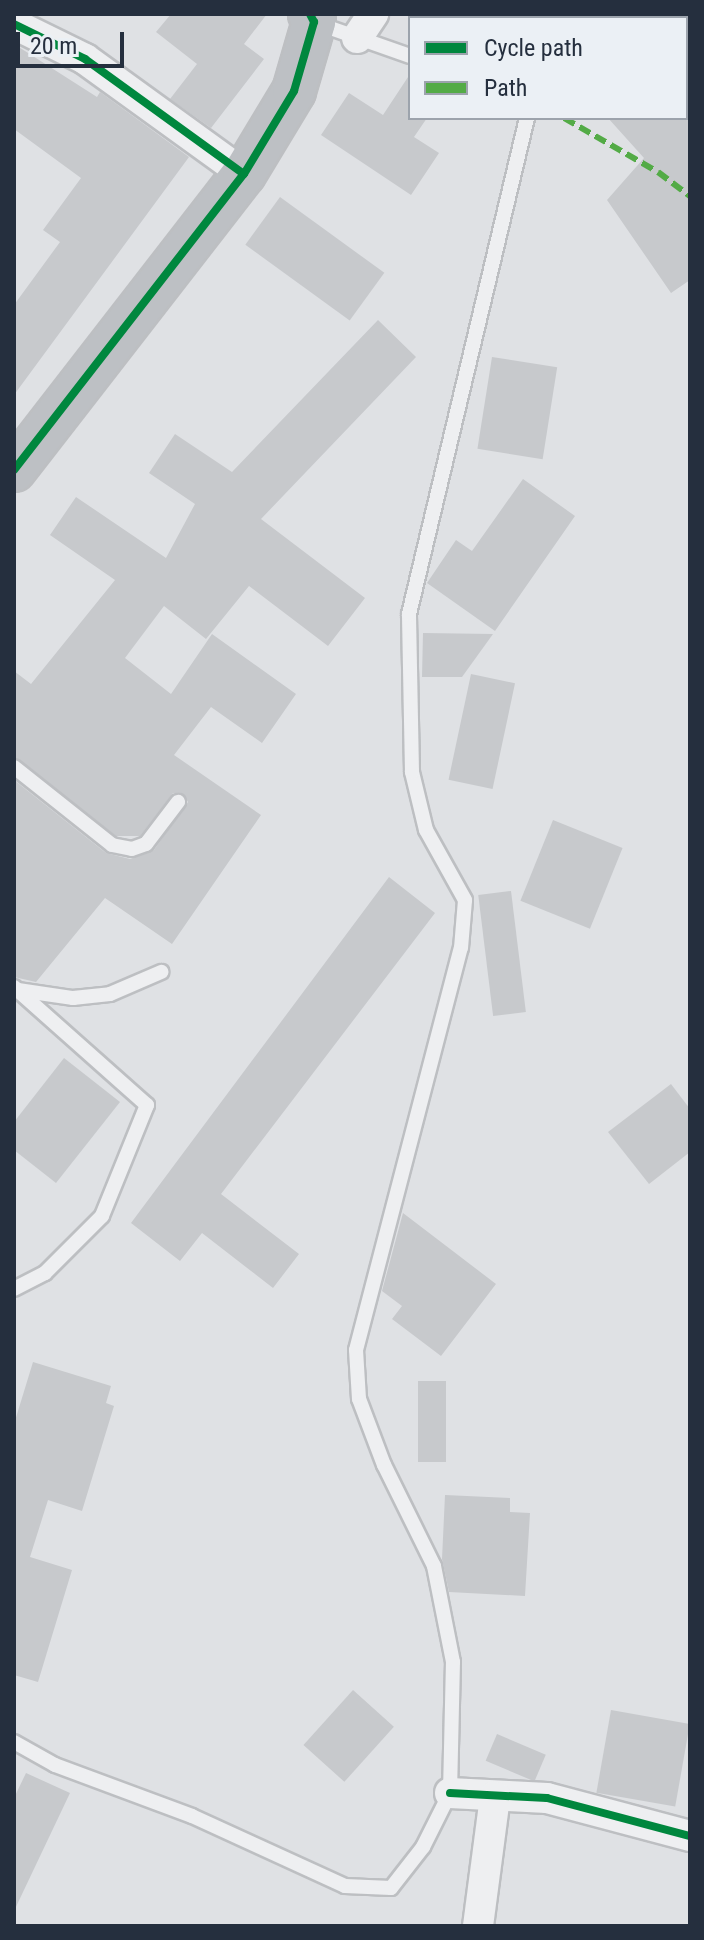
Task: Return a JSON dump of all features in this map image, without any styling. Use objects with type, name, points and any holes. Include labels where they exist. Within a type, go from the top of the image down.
[{"type":"street","points":[[14,470],[244,174],[294,91],[312,18]]},
{"type":"street","points":[[14,24],[85,59],[244,174]]},
{"type":"street","points":[[450,1793],[547,1798],[690,1836]]},
{"type":"street","points":[[478,1926],[495,1796]]},
{"type":"lane","points":[[312,18],[365,26],[408,55]]},
{"type":"lane","points":[[14,1742],[55,1765],[192,1816],[345,1886],[391,1888],[423,1847],[450,1793],[453,1662],[434,1566],[384,1465],[359,1399],[356,1350],[461,948],[465,900],[426,830],[412,772],[409,614],[527,120]]},
{"type":"lane","points":[[14,767],[112,845],[132,849],[146,844],[178,802]]},
{"type":"lane","points":[[16,989],[73,998],[110,994],[161,972]]},
{"type":"lane","points":[[14,1289],[45,1273],[102,1216],[147,1105],[16,989]]},
{"type":"building","points":[[171,14],[267,14],[244,44],[264,59],[211,128],[170,99],[197,64],[156,32]]},
{"type":"building","points":[[14,44],[97,97],[100,92],[189,157],[14,395],[14,305],[60,242],[43,230],[81,178],[14,129]]},
{"type":"building","points":[[408,77],[408,120],[426,120],[414,137],[439,153],[411,195],[321,135],[349,93],[383,115]]},
{"type":"building","points":[[690,118],[690,280],[671,293],[607,200],[644,158],[610,120]]},
{"type":"building","points":[[280,197],[384,273],[350,321],[245,245]]},
{"type":"building","points":[[378,320],[416,357],[261,519],[365,598],[328,646],[249,586],[206,639],[164,606],[125,658],[171,694],[212,634],[296,694],[262,743],[211,707],[174,755],[261,815],[172,944],[105,898],[36,982],[14,977],[14,780],[106,853],[130,859],[154,850],[188,802],[183,794],[173,793],[140,836],[116,836],[14,757],[14,671],[31,684],[115,580],[50,535],[76,497],[166,558],[195,504],[149,473],[175,434],[232,472]]},
{"type":"building","points":[[492,357],[557,367],[543,459],[477,449]]},
{"type":"building","points":[[523,479],[575,516],[495,631],[427,583],[456,540],[472,551]]},
{"type":"building","points":[[423,633],[493,634],[462,677],[422,677]]},
{"type":"building","points":[[471,674],[515,683],[493,789],[449,780]]},
{"type":"building","points":[[553,820],[623,848],[590,929],[520,901]]},
{"type":"building","points":[[389,877],[435,913],[221,1194],[299,1254],[273,1288],[202,1233],[180,1261],[131,1223]]},
{"type":"building","points":[[511,891],[526,1012],[493,1016],[478,895]]},
{"type":"building","points":[[64,1058],[120,1102],[56,1183],[14,1150],[14,1122]]},
{"type":"building","points":[[671,1084],[690,1109],[690,1152],[649,1184],[608,1132]]},
{"type":"building","points":[[403,1213],[496,1284],[441,1356],[392,1319],[402,1306],[382,1291]]},
{"type":"building","points":[[33,1362],[111,1386],[106,1403],[114,1406],[82,1511],[48,1500],[30,1557],[72,1570],[38,1682],[14,1675],[14,1424]]},
{"type":"building","points":[[418,1381],[446,1381],[446,1462],[418,1462]]},
{"type":"building","points":[[445,1495],[510,1498],[510,1512],[530,1513],[525,1596],[449,1592],[442,1559]]},
{"type":"building","points":[[353,1690],[394,1727],[344,1782],[303,1745]]},
{"type":"building","points":[[611,1710],[690,1724],[675,1807],[596,1793]]},
{"type":"building","points":[[497,1734],[546,1755],[534,1781],[486,1761]]},
{"type":"building","points":[[26,1773],[70,1793],[14,1911],[14,1798]]},
{"type":"marked path","points":[[567,120],[658,172],[690,196]]},
{"type":"cycle path","points":[[14,470],[244,174],[294,91],[314,22],[310,14]]},
{"type":"cycle path","points":[[14,24],[85,59],[244,174]]},
{"type":"cycle path","points":[[450,1793],[547,1798],[690,1836]]}]
